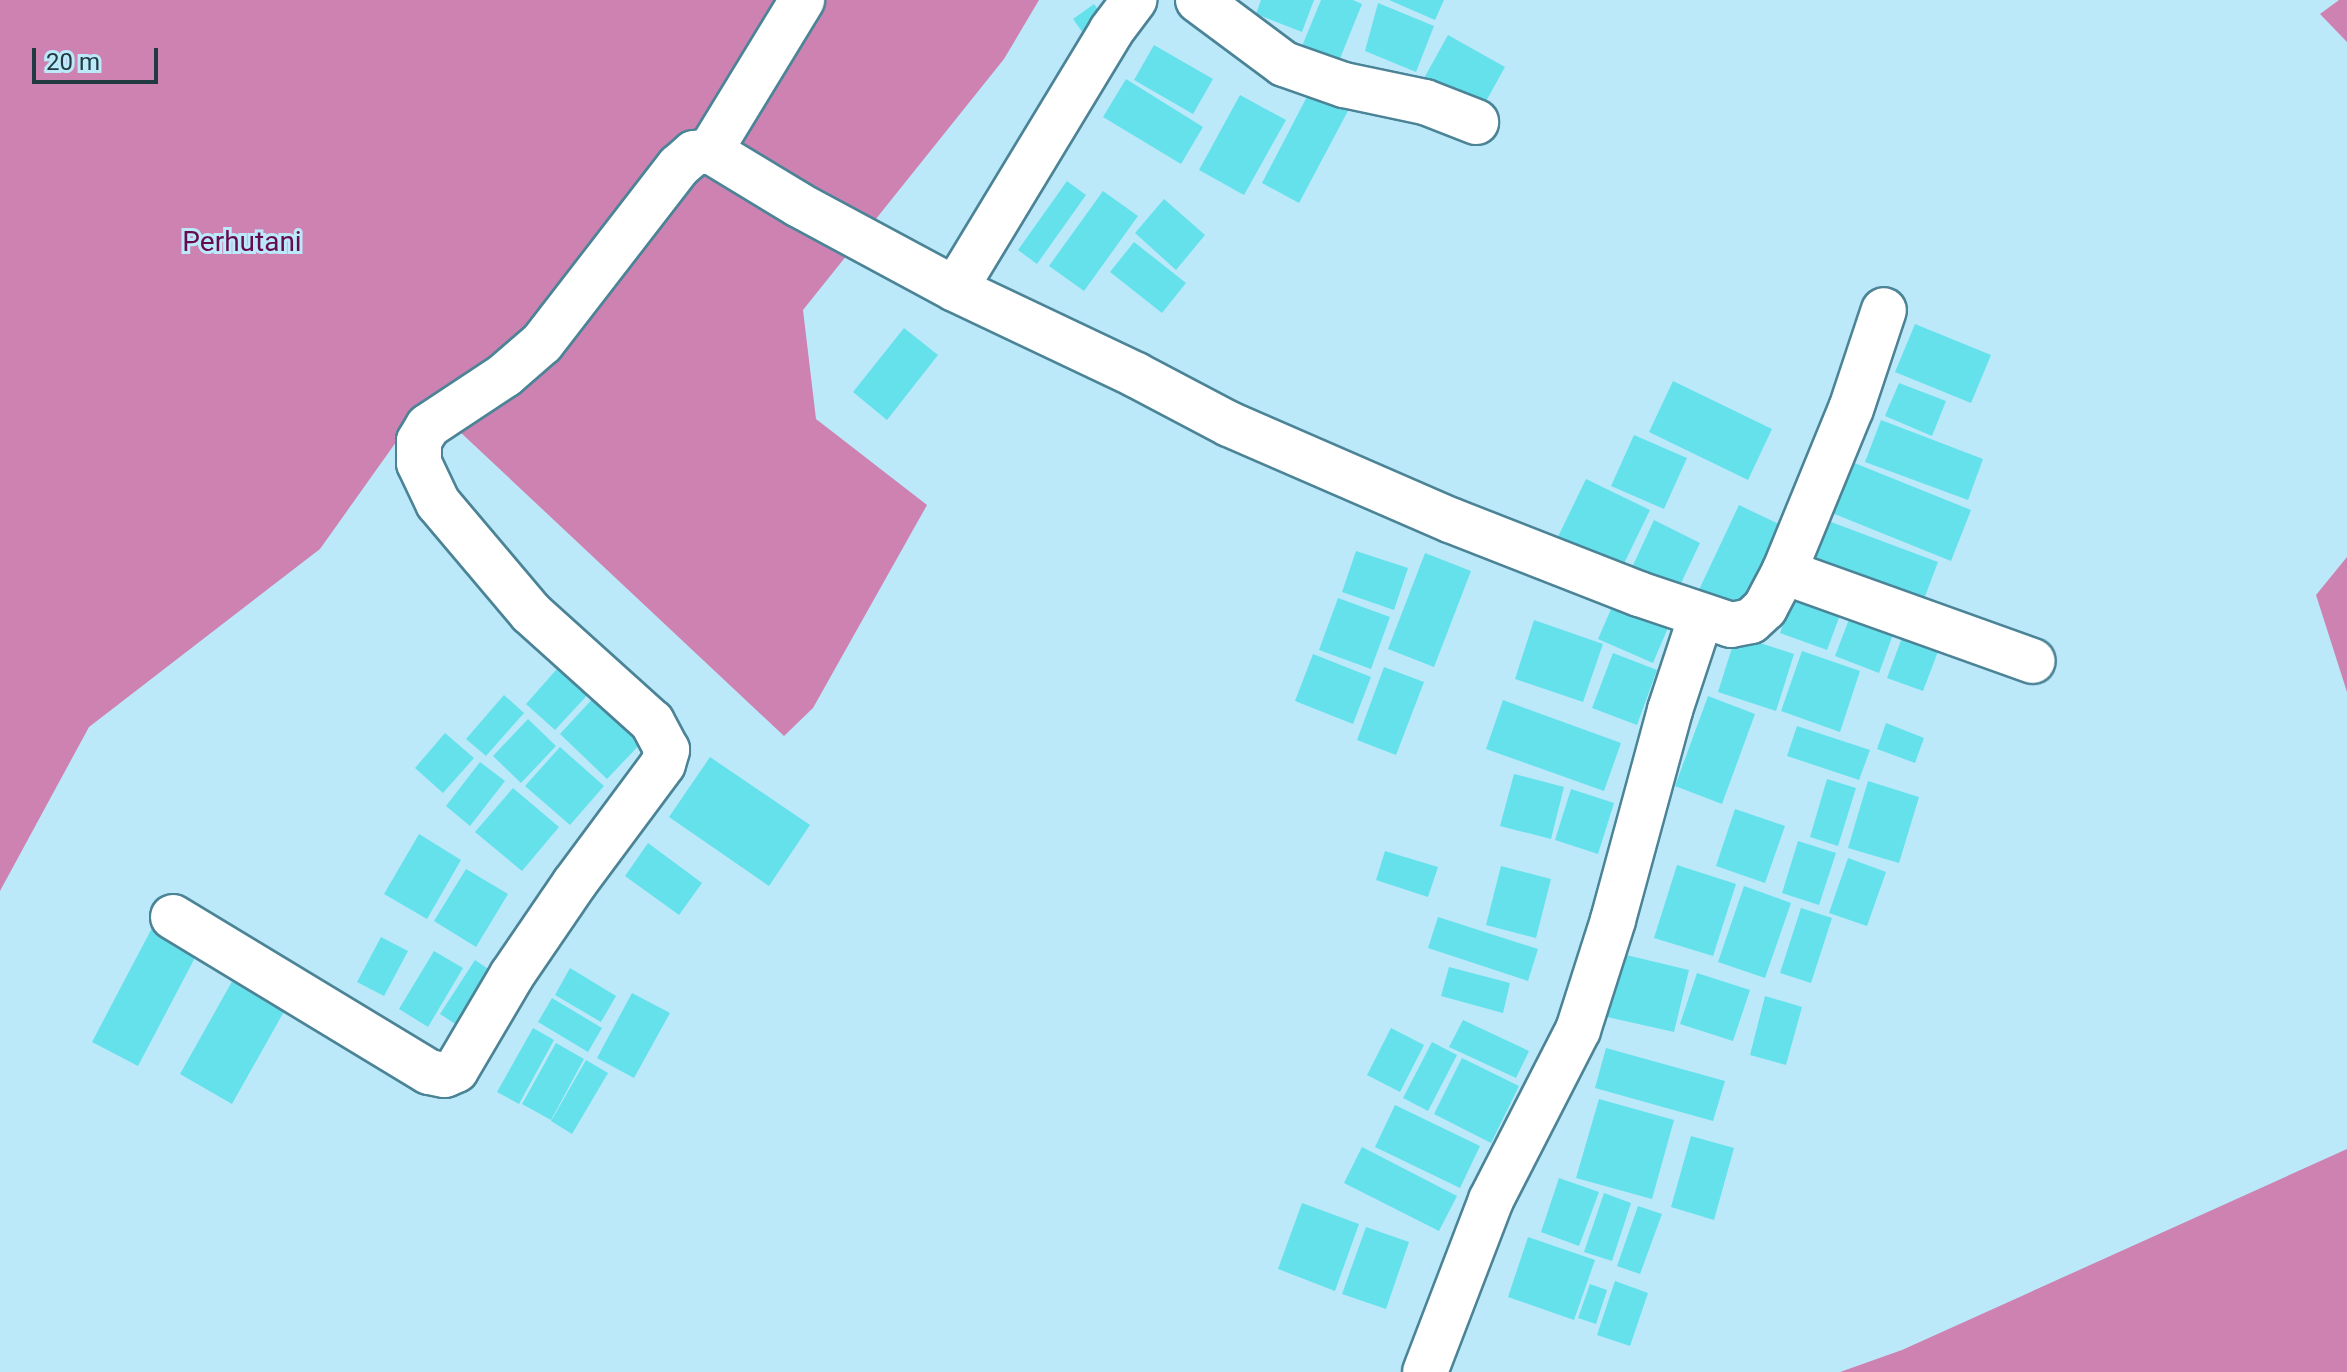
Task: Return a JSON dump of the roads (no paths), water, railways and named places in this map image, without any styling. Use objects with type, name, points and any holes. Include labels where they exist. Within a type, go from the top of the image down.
[{"type":"street","points":[[710,151],[802,0]]},
{"type":"street","points":[[955,289],[1111,31],[1134,0]]},
{"type":"street","points":[[1198,0],[1294,68],[1344,85],[1425,102],[1476,122]]},
{"type":"street","points":[[173,917],[429,1072],[445,1075],[456,1070],[512,975],[574,884],[663,764],[667,750],[652,722],[531,613],[438,503],[419,463],[419,441],[428,426],[505,375],[542,343],[633,230],[679,166],[694,153],[710,151],[799,205],[955,289],[1136,375],[1229,424],[1349,477],[1701,616],[1731,625],[1751,621],[1765,608],[1784,572],[1851,409],[1884,310]]},
{"type":"street","points":[[1784,572],[2033,661]]},
{"type":"street","points":[[1425,1372],[1491,1200],[1578,1030],[1613,920],[1670,710],[1701,616]]},
{"type":"park label","name":"Perhutani","points":[[242,242]]}]
